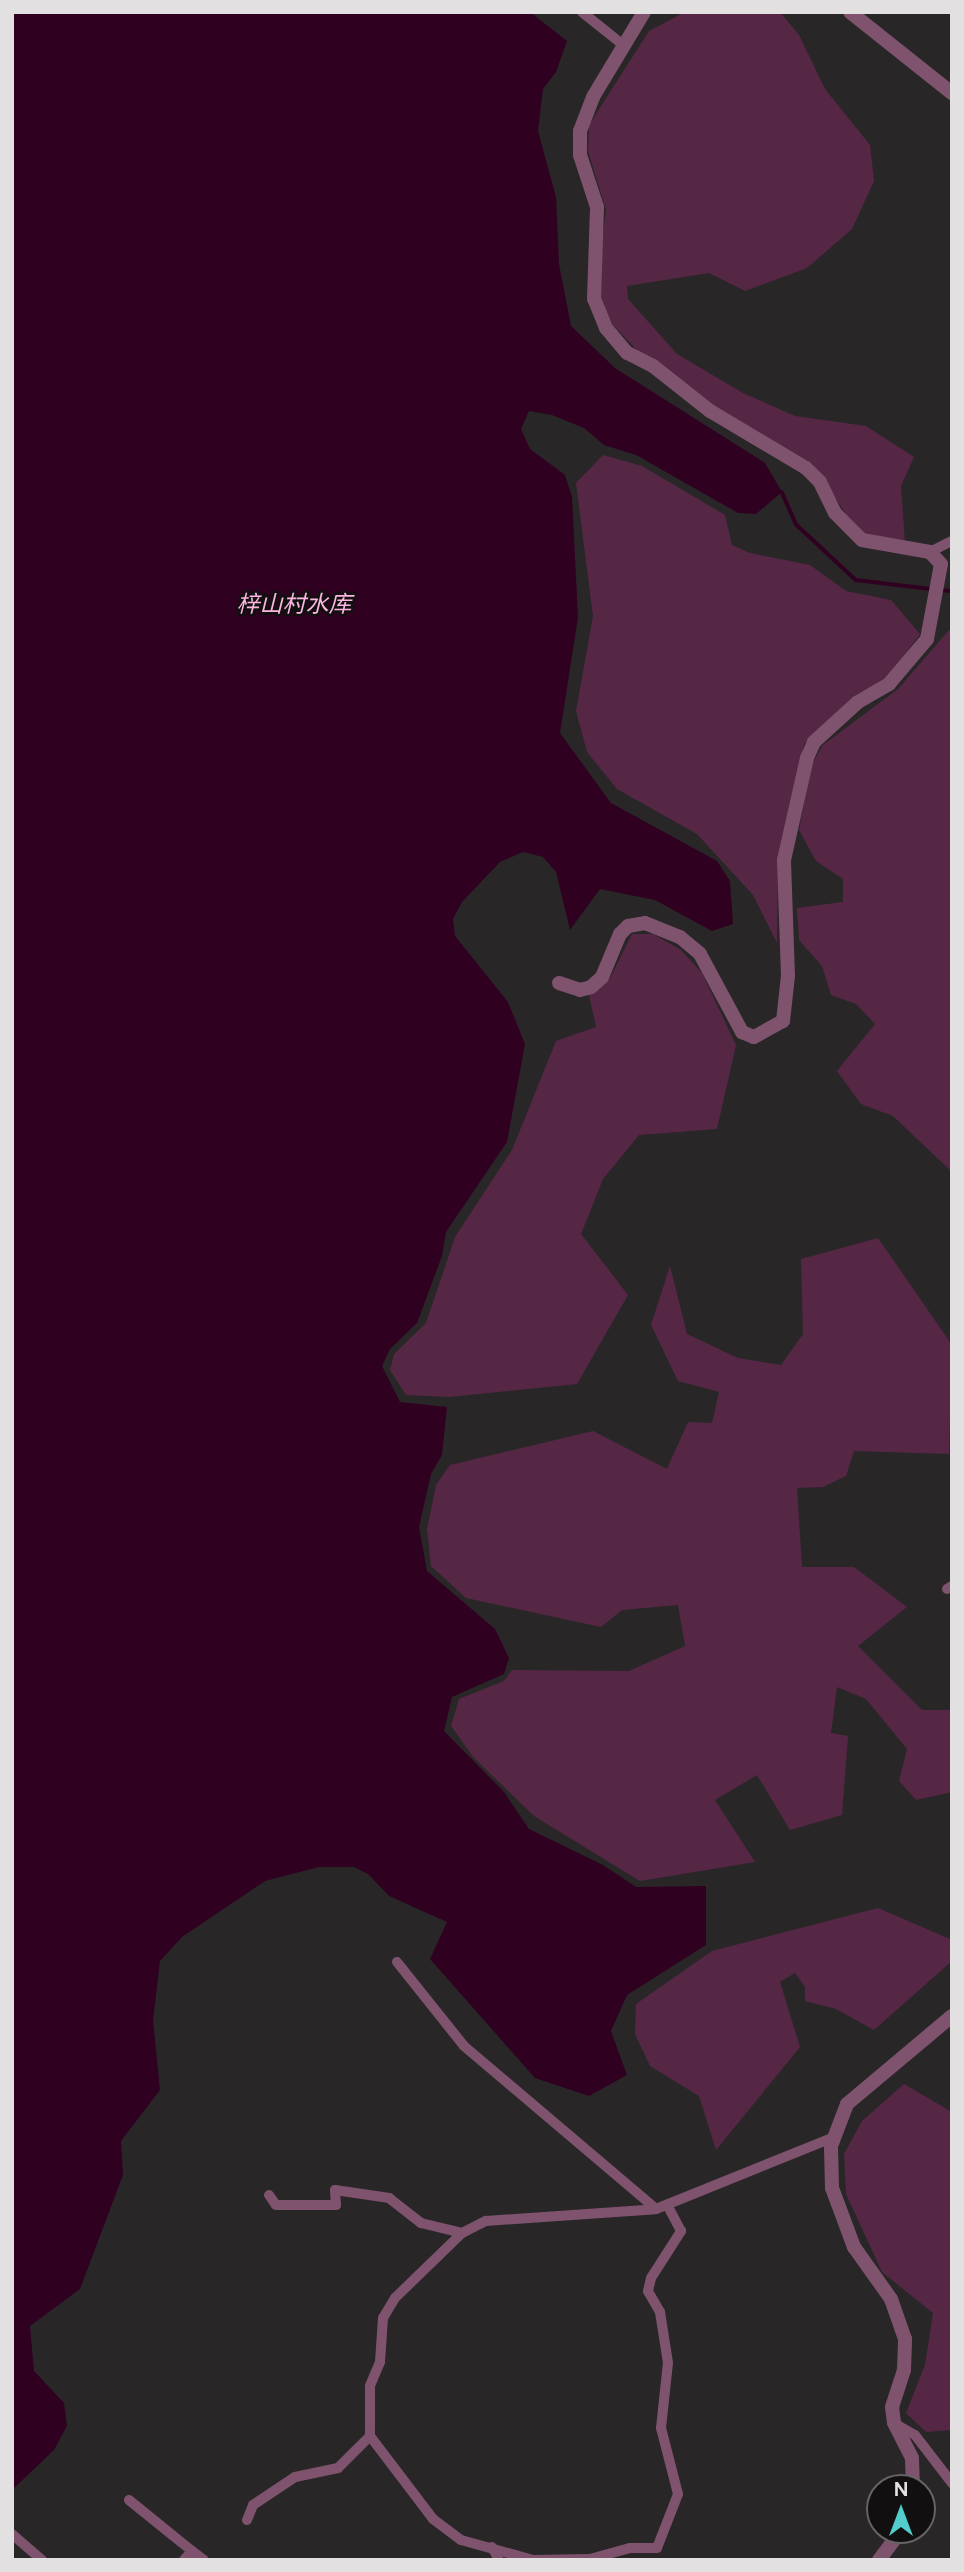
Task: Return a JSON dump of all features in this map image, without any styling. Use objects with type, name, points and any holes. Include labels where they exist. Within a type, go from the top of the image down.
[{"type":"street","points":[[582,12],[623,46]]},
{"type":"street","points":[[644,12],[623,46],[580,131],[580,155],[597,207],[594,299],[606,328],[627,354],[653,366],[710,411],[806,468],[820,482],[835,513],[862,540],[952,554]]},
{"type":"street","points":[[850,12],[952,93]]},
{"type":"street","points":[[930,552],[952,541]]},
{"type":"street","points":[[559,983],[580,990],[591,986],[602,977],[620,934],[628,926],[645,923],[680,937],[700,954],[717,978],[742,1032],[754,1037],[783,1021],[788,976],[785,860],[807,758],[814,742],[858,702],[889,684],[927,639],[941,564],[930,552]]},
{"type":"street","points":[[397,1962],[464,2046],[661,2207],[681,2231],[651,2278],[649,2291],[660,2312],[668,2363],[661,2428],[678,2494],[657,2548],[630,2548],[590,2559],[533,2560],[461,2540],[433,2518],[370,2437],[370,2386],[380,2362],[383,2318],[395,2298],[462,2233],[486,2221],[661,2207],[834,2137]]},
{"type":"street","points":[[913,2474],[912,2458],[894,2423],[892,2407],[904,2371],[905,2339],[891,2299],[854,2247],[832,2188],[834,2137],[847,2104],[952,2016]]},
{"type":"street","points":[[269,2195],[276,2205],[336,2205],[335,2190],[389,2198],[421,2223],[462,2233]]},
{"type":"street","points":[[894,2423],[915,2435],[944,2467],[952,2483]]},
{"type":"street","points":[[247,2520],[253,2505],[295,2477],[338,2468],[370,2437]]},
{"type":"street","points":[[129,2500],[188,2555],[204,2560]]},
{"type":"street","points":[[12,2534],[43,2560]]},
{"type":"street","points":[[879,2560],[891,2544]]},
{"type":"street","points":[[492,2547],[499,2560]]},
{"type":"shaded area","points":[[685,12],[780,12],[799,35],[825,89],[870,145],[874,181],[852,229],[807,268],[745,291],[709,273],[627,286],[628,299],[677,354],[743,393],[795,416],[866,426],[914,457],[901,486],[905,543],[872,540],[846,514],[812,463],[716,408],[640,353],[613,325],[602,303],[598,276],[606,210],[588,151],[589,125],[649,31]]},
{"type":"shaded area","points":[[603,455],[642,466],[725,515],[732,545],[750,553],[810,565],[846,591],[891,600],[920,634],[886,680],[855,695],[804,744],[778,861],[777,943],[753,895],[697,834],[617,789],[587,752],[576,711],[593,616],[576,483]]},
{"type":"shaded area","points":[[949,630],[952,630],[952,1172],[893,1116],[861,1104],[837,1071],[875,1024],[856,1004],[831,995],[822,966],[799,940],[797,908],[843,902],[843,879],[816,861],[799,830],[811,766],[823,745],[898,689]]},
{"type":"shaded area","points":[[632,934],[653,934],[681,950],[702,973],[736,1045],[717,1129],[639,1135],[603,1179],[581,1234],[628,1295],[577,1384],[449,1397],[406,1395],[390,1370],[394,1354],[426,1323],[455,1237],[512,1150],[556,1041],[596,1027],[589,995],[610,978]]},
{"type":"shaded area","points":[[878,1238],[952,1345],[949,1454],[854,1451],[846,1476],[823,1487],[797,1488],[802,1567],[854,1567],[907,1607],[858,1646],[922,1710],[952,1710],[952,1792],[916,1800],[899,1781],[907,1749],[866,1699],[837,1687],[831,1733],[848,1736],[842,1815],[790,1830],[757,1775],[715,1800],[755,1862],[640,1881],[534,1816],[474,1758],[451,1726],[459,1699],[504,1681],[512,1670],[629,1671],[685,1646],[678,1605],[622,1610],[601,1627],[466,1598],[431,1566],[427,1529],[436,1485],[450,1465],[593,1431],[667,1469],[688,1422],[712,1423],[719,1392],[678,1381],[651,1325],[670,1266],[687,1334],[738,1358],[781,1365],[803,1334],[801,1259]]},
{"type":"shaded area","points":[[878,1908],[952,1940],[952,1961],[874,2030],[836,2009],[805,2001],[805,1987],[795,1973],[780,1982],[800,2047],[716,2150],[699,2096],[650,2066],[635,2034],[636,2004],[712,1951]]},
{"type":"shaded area","points":[[904,2084],[952,2112],[952,2430],[926,2432],[906,2413],[925,2365],[933,2313],[882,2272],[846,2194],[844,2154],[862,2121]]},
{"type":"water","name":"梓山村水库","points":[[12,12],[530,12],[567,41],[556,72],[543,89],[538,131],[556,197],[559,264],[571,326],[615,368],[765,463],[782,492],[756,514],[738,513],[636,455],[604,445],[584,428],[552,415],[529,411],[521,429],[530,449],[565,475],[572,497],[578,617],[560,733],[611,803],[717,861],[730,881],[733,924],[712,931],[655,900],[600,889],[570,930],[556,872],[543,857],[523,852],[500,862],[462,902],[453,919],[455,936],[508,1002],[525,1044],[507,1142],[446,1232],[442,1256],[417,1323],[390,1349],[382,1366],[400,1402],[447,1407],[442,1455],[431,1474],[419,1527],[427,1571],[495,1629],[509,1658],[504,1674],[452,1697],[444,1731],[504,1792],[529,1829],[603,1865],[636,1887],[706,1886],[706,1945],[627,1995],[611,2031],[627,2075],[589,2096],[535,2078],[430,1959],[447,1922],[389,1896],[368,1874],[354,1867],[319,1867],[265,1881],[182,1937],[160,1961],[153,2020],[160,2090],[121,2141],[123,2175],[80,2289],[30,2326],[34,2371],[64,2403],[67,2426],[54,2450],[12,2490]]},
{"type":"waterway","points":[[782,492],[797,525],[856,580],[932,589]]},
{"type":"waterway","points":[[940,590],[952,591]]}]
